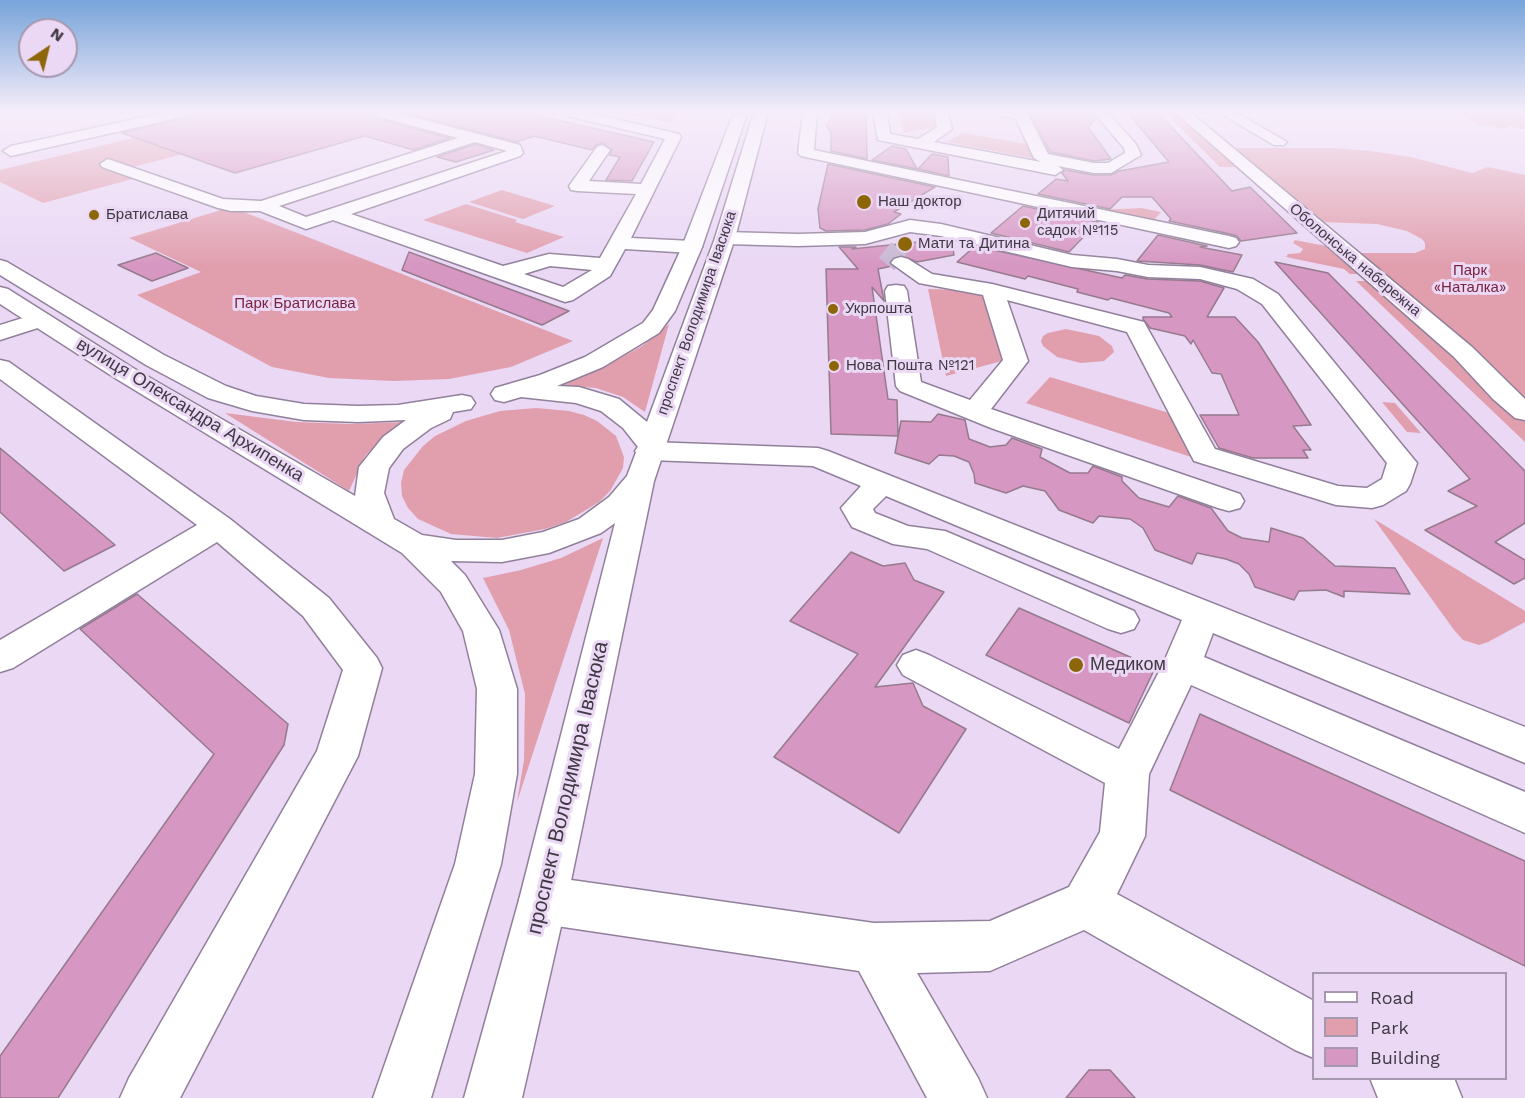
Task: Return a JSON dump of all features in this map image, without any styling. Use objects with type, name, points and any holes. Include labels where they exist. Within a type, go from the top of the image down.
[{"type":"main road","points":[[262,207],[397,163]]},
{"type":"main road","points":[[108,164],[218,203],[231,206],[262,207],[306,223],[485,163]]},
{"type":"main road","points":[[593,163],[577,186],[646,189]]},
{"type":"main road","points":[[334,214],[565,295],[603,272],[660,163]]},
{"type":"main road","name":"проспект Володимира Івасюка","points":[[504,394],[549,380],[594,362],[651,328],[664,311],[692,247],[722,163]]},
{"type":"main road","name":"проспект Володимира Івасюка","points":[[493,1098],[543,900],[647,458],[725,238],[746,163]]},
{"type":"main road","points":[[854,163],[1229,242]]},
{"type":"main road","points":[[1020,163],[1055,170]]},
{"type":"main road","points":[[1069,163],[1094,168],[1111,168],[1119,163]]},
{"type":"main road","name":"Оболонська набережна","points":[[1242,163],[1463,352],[1502,393],[1525,412]]},
{"type":"main road","points":[[929,195],[948,183]]},
{"type":"main road","points":[[725,238],[798,240],[865,238],[909,217],[941,230],[1072,261],[1117,265],[1148,271],[1200,273],[1245,284],[1270,299],[1402,463],[1395,484],[1372,498],[1336,495],[1204,455],[1136,327],[992,290],[926,279],[865,238]]},
{"type":"main road","points":[[618,243],[692,247]]},
{"type":"main road","points":[[503,273],[549,260],[607,265]]},
{"type":"main road","name":"вулиця Олександра Архипенка","points":[[0,266],[155,360],[217,392],[252,404],[304,412],[358,414],[398,413],[462,403]]},
{"type":"main road","points":[[974,412],[1016,361],[992,290]]},
{"type":"main road","points":[[896,291],[909,386],[974,412],[1228,501]]},
{"type":"main road","name":"вулиця Олександра Архипенка","points":[[0,294],[124,373],[397,535]]},
{"type":"main road","points":[[0,333],[39,320]]},
{"type":"main road","points":[[0,367],[219,526],[316,607],[363,668],[337,756],[149,1098]]},
{"type":"main road","points":[[402,1098],[478,864],[496,774],[497,689],[481,630],[453,584],[397,535],[369,493],[374,467],[393,443],[421,422],[462,403],[504,394],[543,391],[579,395],[610,405],[633,422],[647,458]]},
{"type":"main road","points":[[647,458],[818,457],[1525,745]]},
{"type":"main road","points":[[397,535],[456,551],[502,551],[549,542],[590,526],[620,504],[647,458]]},
{"type":"main road","points":[[881,483],[857,508],[863,520],[904,536],[933,539],[1121,620]]},
{"type":"main road","points":[[0,658],[219,526]]},
{"type":"main road","points":[[543,900],[874,948],[990,946],[1086,904],[1122,836],[1128,774],[1182,664],[1203,614]]},
{"type":"main road","points":[[1182,664],[1525,813]]},
{"type":"main road","points":[[916,665],[1128,774]]},
{"type":"main road","points":[[1086,904],[1312,1030]]},
{"type":"main road","points":[[874,948],[958,1098]]},
{"type":"main road","points":[[1402,1080],[1433,1098]]},
{"type":"green space","points":[[28,163],[147,163],[125,169],[144,176],[43,203],[0,182],[0,170]]},
{"type":"green space","points":[[1216,163],[1234,163],[1238,167],[1220,167]]},
{"type":"green space","name":"Парк «Наталка»","points":[[1249,163],[1435,163],[1472,173],[1488,167],[1525,175],[1525,406],[1357,253],[1415,253],[1425,249],[1422,239],[1407,231],[1377,224],[1320,222]]},
{"type":"green space","points":[[502,190],[555,206],[523,219],[469,202]]},
{"type":"green space","points":[[466,204],[564,237],[527,253],[423,220]]},
{"type":"green space","name":"Парк Братислава","points":[[231,207],[573,341],[511,367],[449,379],[394,381],[329,378],[272,367],[137,295],[201,272],[129,238]]},
{"type":"green space","points":[[1142,208],[1161,212],[1155,219],[1146,220],[1096,210]]},
{"type":"green space","points":[[1295,240],[1331,247],[1363,274],[1350,274],[1344,269],[1286,257],[1288,254],[1300,253],[1303,249],[1293,243]]},
{"type":"green space","points":[[1356,281],[1371,281],[1525,417],[1525,442]]},
{"type":"green space","points":[[928,289],[964,290],[984,296],[1002,361],[946,376]]},
{"type":"green space","points":[[669,324],[645,412],[623,397],[596,388],[563,385],[606,366],[642,346]]},
{"type":"green space","points":[[1066,329],[1099,336],[1112,346],[1114,352],[1104,361],[1081,363],[1057,357],[1043,346],[1041,341],[1048,333]]},
{"type":"green space","points":[[1050,377],[1169,413],[1191,457],[1026,403]]},
{"type":"green space","points":[[1382,402],[1395,403],[1421,433],[1407,432]]},
{"type":"green space","points":[[536,408],[584,415],[597,421],[616,436],[624,457],[623,468],[610,491],[599,502],[566,522],[545,529],[497,538],[451,534],[418,519],[408,508],[402,496],[401,483],[404,470],[423,446],[435,436],[466,421],[500,411]]},
{"type":"green space","points":[[225,413],[296,422],[350,424],[408,422],[383,437],[365,456],[349,491]]},
{"type":"green space","points":[[1374,519],[1525,611],[1525,622],[1479,645],[1463,640]]},
{"type":"green space","points":[[603,538],[517,802],[524,760],[525,694],[509,630],[483,578],[561,558]]},
{"type":"building","points":[[207,163],[269,163],[235,173]]},
{"type":"building","points":[[616,163],[642,163],[632,181],[606,180]]},
{"type":"building","points":[[888,163],[914,163],[917,169]]},
{"type":"building","points":[[923,163],[948,163],[949,176],[918,169]]},
{"type":"building","points":[[1162,163],[1206,163],[1232,191],[1250,187],[1297,233],[1241,241],[1237,236],[1230,234],[1169,221],[1171,219],[1152,197],[1122,197],[1110,209],[1038,194],[1056,179],[1068,181],[1062,173],[1065,170],[1094,175],[1111,175],[1119,171]]},
{"type":"building","points":[[828,164],[935,187],[894,212],[901,214],[888,224],[865,230],[826,231],[820,228],[818,209]]},
{"type":"building","points":[[1023,206],[1098,222],[1069,252],[991,233]]},
{"type":"building","points":[[1158,235],[1207,246],[1200,247],[1242,255],[1233,272],[1200,265],[1137,261]]},
{"type":"building","points":[[946,239],[952,241],[954,255],[917,262],[900,255],[893,257],[889,262],[892,266],[878,269],[884,301],[872,287],[888,399],[897,400],[898,436],[831,434],[826,269],[858,269],[839,247],[856,247],[852,249]]},
{"type":"building","points":[[975,246],[1122,278],[1125,275],[1148,279],[1200,281],[1224,288],[1207,317],[1235,317],[1258,342],[1311,425],[1293,426],[1311,450],[1303,450],[1308,458],[1253,458],[1219,448],[1200,415],[1239,415],[1221,374],[1212,373],[1193,340],[1191,344],[1185,336],[1150,328],[1143,319],[1143,317],[1172,317],[1169,313],[1077,292],[1078,289],[1028,276],[1025,279],[957,262]]},
{"type":"building","points":[[409,252],[569,311],[542,325],[402,270]]},
{"type":"building","points":[[156,253],[188,268],[152,281],[118,265]]},
{"type":"building","points":[[1275,262],[1328,273],[1525,471],[1525,523],[1495,542],[1525,560],[1525,578],[1514,584],[1425,530],[1477,506],[1448,491],[1470,479]]},
{"type":"building","points":[[938,414],[965,420],[969,439],[990,447],[1006,445],[1012,438],[1042,449],[1040,457],[1070,473],[1088,473],[1093,466],[1122,477],[1122,481],[1139,498],[1169,507],[1178,496],[1211,508],[1228,531],[1242,538],[1269,542],[1271,528],[1303,538],[1335,566],[1395,568],[1410,594],[1344,591],[1344,597],[1326,590],[1299,591],[1294,600],[1255,587],[1249,574],[1239,564],[1226,559],[1197,553],[1192,564],[1155,550],[1143,528],[1130,519],[1099,516],[1093,523],[1059,510],[1045,491],[1023,486],[1006,493],[975,483],[969,462],[954,456],[939,455],[929,464],[895,453],[901,421],[931,422]]},
{"type":"building","points":[[0,448],[115,545],[64,571],[0,512]]},
{"type":"building","points":[[851,552],[883,566],[905,563],[914,580],[944,592],[875,687],[913,683],[923,706],[966,729],[899,833],[774,757],[858,654],[790,621]]},
{"type":"building","points":[[137,594],[288,724],[284,745],[58,1098],[0,1098],[0,1056],[214,754],[80,629]]},
{"type":"building","name":"Медиком","points":[[1019,608],[1155,668],[1129,723],[986,655]]},
{"type":"building","points":[[1200,714],[1525,861],[1525,966],[1170,790]]},
{"type":"building","points":[[1089,1070],[1110,1070],[1135,1098],[1066,1098]]},
{"type":"tunnel","points":[[885,250],[901,263]]},
{"type":"place","name":"Наш доктор","points":[[864,202]]},
{"type":"place","name":"Братислава","points":[[94,215]]},
{"type":"place","name":"Дитячий садок №115","points":[[1025,223]]},
{"type":"place","name":"Мати та Дитина","points":[[905,244]]},
{"type":"place","name":"Укрпошта","points":[[833,309]]},
{"type":"place","name":"Нова Пошта №121","points":[[834,366]]},
{"type":"place","name":"Медиком","points":[[1076,665]]}]
